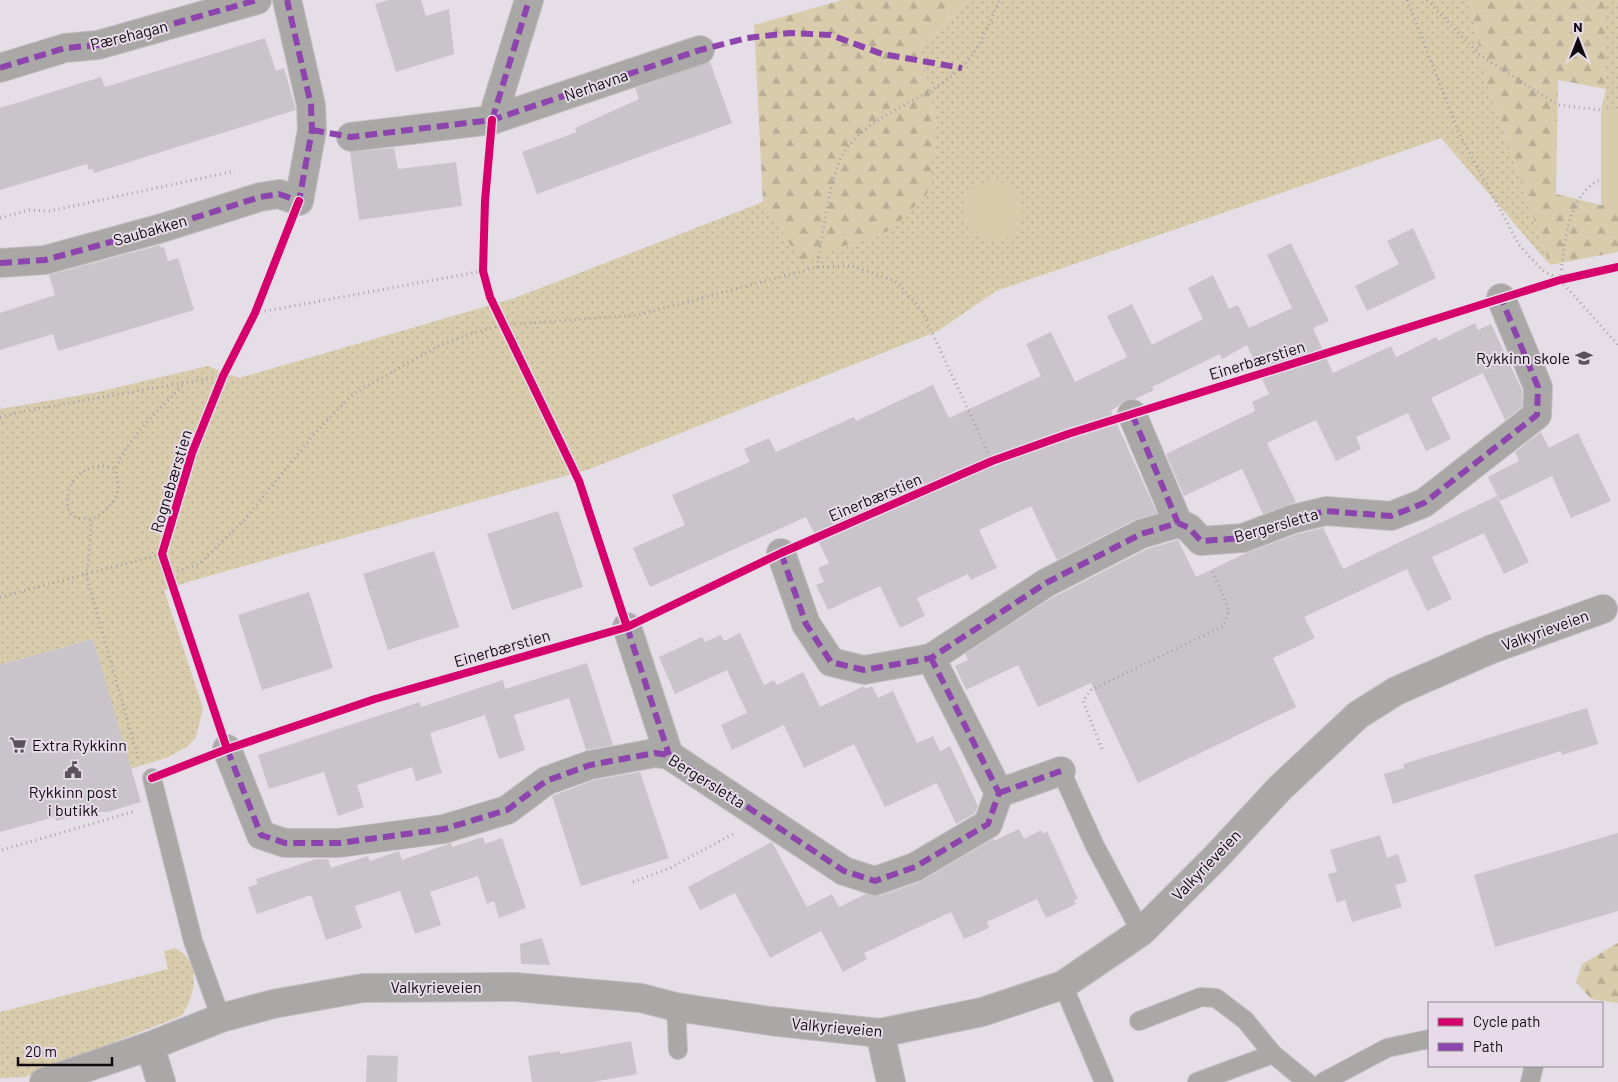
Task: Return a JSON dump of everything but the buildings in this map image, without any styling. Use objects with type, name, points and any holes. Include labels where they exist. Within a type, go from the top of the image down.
[{"type":"street","name":"Pærehagan","points":[[0,68],[65,48],[98,45],[258,0]]},
{"type":"street","name":"Saubakken","points":[[0,263],[44,260],[162,228],[260,196],[279,194],[299,201],[312,130],[311,104],[287,0]]},
{"type":"street","points":[[492,120],[529,0]]},
{"type":"street","name":"Nerhavna","points":[[351,138],[492,120],[700,50]]},
{"type":"street","name":"Bergersletta","points":[[1201,541],[1244,538],[1293,519],[1326,511],[1391,516],[1424,503],[1538,416],[1538,387],[1501,298]]},
{"type":"street","points":[[1132,414],[1178,523]]},
{"type":"street","points":[[780,553],[806,624],[831,662],[864,670],[931,658],[1046,583],[1141,534],[1178,523],[1189,528],[1201,541]]},
{"type":"street","name":"Valkyrieveien","points":[[44,1082],[150,1046],[221,1018],[273,1004],[364,988],[515,987],[642,998],[676,1006],[770,1021],[880,1033],[982,1012],[1063,985],[1141,932],[1217,856],[1280,788],[1358,715],[1396,691],[1475,657],[1603,609]]},
{"type":"street","points":[[627,627],[669,755]]},
{"type":"street","points":[[931,658],[999,793],[1061,771]]},
{"type":"street","name":"Bergersletta","points":[[226,749],[261,835],[285,844],[339,844],[444,829],[508,810],[546,781],[590,765],[655,752],[669,755],[764,816],[844,871],[875,881],[915,867],[988,824],[999,793]]},
{"type":"street","points":[[880,1033],[891,1082]]},
{"type":"street","points":[[150,1046],[162,1082]]},
{"type":"lane","points":[[1061,771],[1095,846],[1141,932]]},
{"type":"lane","points":[[152,778],[193,941],[221,1018]]},
{"type":"lane","points":[[1063,985],[1104,1082]]},
{"type":"lane","points":[[1139,1021],[1201,997],[1216,998],[1245,1020],[1273,1054],[1307,1082]]},
{"type":"lane","points":[[676,1006],[678,1050]]},
{"type":"lane","points":[[1323,1082],[1387,1048],[1428,1039]]},
{"type":"lane","points":[[1197,1082],[1273,1054]]},
{"type":"lane","points":[[1530,1082],[1534,1067]]},
{"type":"path","points":[[818,266],[833,181],[845,150],[870,124],[932,92],[962,68],[976,48],[1000,0]]},
{"type":"path","points":[[1407,0],[1459,133],[1519,245],[1618,345]]},
{"type":"path","points":[[1428,0],[1480,56],[1558,104],[1601,110]]},
{"type":"path","points":[[0,218],[28,210],[50,211],[236,171],[250,177],[258,188],[260,196]]},
{"type":"path","points":[[1556,281],[1570,217],[1589,185],[1602,179]]},
{"type":"path","points":[[483,262],[485,280]]},
{"type":"path","points":[[0,598],[86,574],[165,561],[199,564],[244,520],[316,432],[353,394],[440,346],[502,322],[638,315],[818,266],[853,266],[898,282],[922,311],[992,462]]},
{"type":"path","points":[[255,312],[483,271]]},
{"type":"path","points":[[1556,281],[1569,278]]},
{"type":"path","points":[[251,320],[258,304]]},
{"type":"path","points":[[502,322],[508,334]]},
{"type":"path","points":[[220,384],[227,368]]},
{"type":"path","points":[[0,417],[24,411],[223,376]]},
{"type":"path","points":[[116,469],[101,466],[91,468],[78,476],[70,486],[66,497],[70,514],[77,518],[91,520],[108,508],[118,490],[116,469],[138,433],[185,382]]},
{"type":"path","points":[[983,465],[1001,458]]},
{"type":"path","points":[[91,520],[89,560],[86,574],[141,770],[152,778]]},
{"type":"path","points":[[1102,749],[1084,708],[1083,701],[1091,690],[1223,626],[1227,619],[1229,611],[1201,541]]},
{"type":"path","points":[[165,561],[171,583]]},
{"type":"path","points":[[2,850],[159,805]]},
{"type":"path","points":[[633,882],[670,868],[764,816]]},
{"type":"green space","points":[[842,0],[969,0],[920,47],[937,128],[927,194],[891,230],[801,261],[763,202],[754,25]]},
{"type":"green space","points":[[969,0],[1469,0],[1487,84],[1550,265],[1441,138],[996,291],[938,331],[590,469],[164,590],[203,708],[196,737],[187,747],[166,758],[130,769],[93,639],[0,665],[0,409],[93,393],[208,366],[239,378],[512,299],[763,202],[802,261],[937,128],[920,47]]},
{"type":"green space","points":[[1469,0],[1606,0],[1606,89],[1558,80],[1556,194],[1601,205],[1618,205],[1618,252],[1550,265],[1487,84]]},
{"type":"green space","points":[[1606,0],[1618,0],[1618,110],[1601,110],[1606,89]]},
{"type":"green space","points":[[1601,110],[1618,110],[1618,205],[1601,205]]},
{"type":"green space","points":[[993,181],[1009,186],[1014,190],[1018,195],[1023,211],[1018,227],[1014,232],[1009,236],[993,241],[977,236],[972,232],[968,227],[963,211],[968,195],[972,190],[977,186]]},
{"type":"green space","points":[[1618,943],[1618,1003],[1591,999],[1576,982],[1582,964]]},
{"type":"green space","points":[[175,948],[184,954],[189,961],[194,979],[190,999],[181,1016],[25,1077],[0,1078],[0,1012],[168,969],[164,951]]},
{"type":"marked path","points":[[0,68],[65,48],[98,45],[257,0]]},
{"type":"marked path","points":[[0,263],[45,260],[162,228],[260,197],[279,194],[299,201],[312,130],[311,105],[287,0]]},
{"type":"marked path","points":[[492,120],[529,0]]},
{"type":"marked path","points":[[312,130],[351,137],[492,120],[700,50],[747,38],[790,33],[831,35],[882,54],[962,68]]},
{"type":"marked path","points":[[781,553],[806,624],[831,662],[864,670],[931,658],[1046,583],[1141,534],[1178,523],[1189,528],[1201,541],[1243,538],[1293,519],[1326,511],[1391,516],[1424,503],[1537,415],[1538,387],[1501,298]]},
{"type":"marked path","points":[[1132,414],[1178,523]]},
{"type":"marked path","points":[[627,627],[669,755]]},
{"type":"marked path","points":[[227,749],[261,835],[285,843],[339,843],[444,829],[507,810],[546,781],[590,765],[655,753],[669,755],[844,871],[875,881],[915,867],[988,824],[999,793],[931,658]]},
{"type":"marked path","points":[[999,793],[1061,771]]},
{"type":"cycle path","points":[[492,120],[485,201],[483,271],[490,297],[579,481],[627,627]]},
{"type":"cycle path","name":"Rognebærstien","points":[[227,749],[162,554],[192,453],[223,376],[255,313],[299,201]]},
{"type":"cycle path","name":"Einerbærstien","points":[[152,778],[227,749],[375,699],[627,627],[781,553],[992,461],[1068,434],[1560,280],[1618,267]]},
{"type":"place","name":"Rykkinn skole","points":[[1584,358]]},
{"type":"place","name":"Extra Rykkinn","points":[[18,745]]},
{"type":"place","name":"Rykkinn post i butikk","points":[[73,770]]}]
